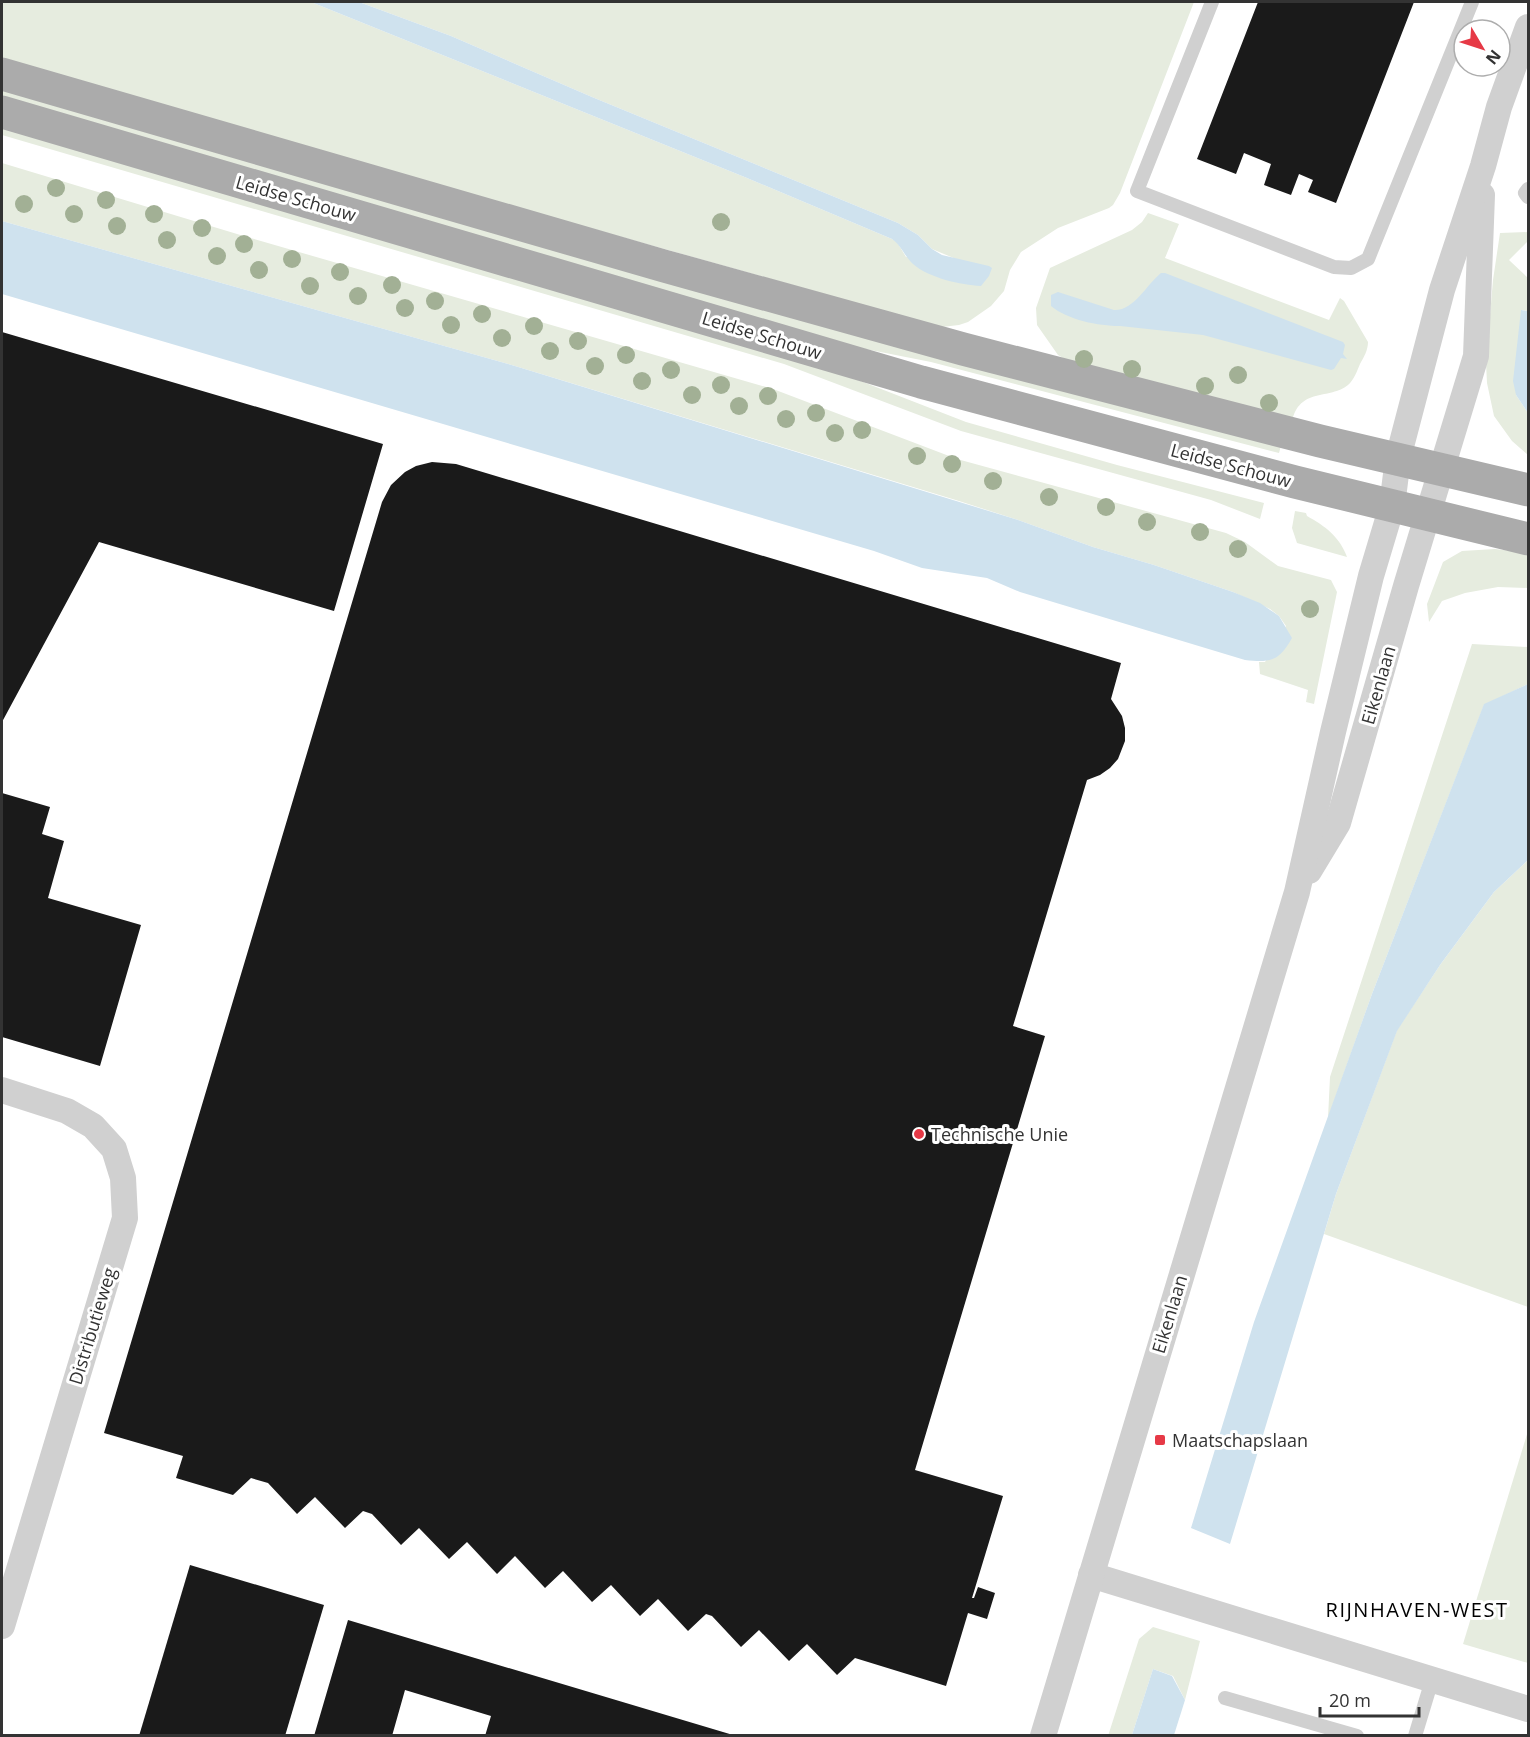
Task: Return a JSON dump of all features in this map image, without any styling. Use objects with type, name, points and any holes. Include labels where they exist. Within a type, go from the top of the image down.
[{"type":"main road","name":"Leidse Schouw","points":[[2,74],[675,269],[951,346],[1313,439],[1528,490]]},
{"type":"main road","name":"Leidse Schouw","points":[[2,112],[921,382],[1392,506],[1528,539]]},
{"type":"street","points":[[1398,458],[1442,290],[1483,166],[1499,107],[1528,27]]},
{"type":"street","points":[[1442,470],[1476,356],[1483,166]]},
{"type":"street","name":"Eikenlaan","points":[[1043,1736],[1297,892],[1360,621],[1392,506],[1398,458]]},
{"type":"street","name":"Eikenlaan","points":[[1297,892],[1338,823],[1442,470]]},
{"type":"street","name":"Distributieweg","points":[[2,1090],[67,1111],[93,1126],[114,1149],[123,1178],[125,1218],[2,1626]]},
{"type":"street","points":[[1090,1575],[1528,1709]]},
{"type":"lane","points":[[1212,2],[1137,191],[1334,267],[1352,268],[1368,259],[1472,2]]},
{"type":"lane","points":[[1528,189],[1525,193],[1528,197]]},
{"type":"lane","points":[[1415,1736],[1431,1680]]},
{"type":"lane","points":[[1224,1698],[1357,1736]]},
{"type":"shaded area","points":[[2,2],[311,2],[892,239],[897,242],[906,257],[956,259],[932,249],[918,235],[898,223],[592,97],[451,36],[359,2],[1194,2],[1120,193],[1113,205],[1058,228],[1021,252],[1010,270],[1004,291],[991,306],[968,322],[942,327],[2,63]]},
{"type":"shaded area","points":[[2,87],[1282,442],[1279,453],[931,362],[830,342],[2,99]]},
{"type":"shaded area","points":[[2,120],[786,352],[966,422],[1117,465],[1264,503],[1260,519],[1211,500],[961,431],[784,364],[2,135]]},
{"type":"shaded area","points":[[2,163],[247,237],[773,389],[957,459],[1226,533],[1245,542],[1278,566],[1331,580],[1337,592],[1314,704],[1306,702],[1308,690],[1260,674],[1259,662],[1265,662],[1286,626],[1270,609],[1233,592],[959,501],[515,366],[2,221]]},
{"type":"shaded area","points":[[1148,213],[1179,224],[1165,258],[1329,320],[1340,298],[1344,301],[1368,342],[1366,353],[1350,383],[1341,389],[1308,399],[1296,411],[1292,422],[1076,366],[1058,355],[1037,325],[1036,308],[1050,268],[1132,230]]},
{"type":"shaded area","points":[[1528,232],[1528,241],[1509,260],[1528,278],[1528,311],[1522,310],[1516,395],[1528,413],[1528,455],[1512,441],[1494,416],[1487,383],[1486,363],[1493,280],[1500,233]]},
{"type":"shaded area","points":[[1295,511],[1306,513],[1331,533],[1347,557],[1297,543],[1292,528]]},
{"type":"shaded area","points":[[1495,549],[1528,553],[1528,588],[1498,587],[1465,593],[1442,601],[1429,622],[1427,604],[1443,562],[1462,551]]},
{"type":"shaded area","points":[[1472,644],[1528,647],[1528,684],[1484,705],[1372,994],[1328,1118],[1330,1077]]},
{"type":"shaded area","points":[[1528,860],[1528,1307],[1324,1234],[1336,1194],[1397,1030],[1440,965],[1494,892]]},
{"type":"shaded area","points":[[1528,1431],[1528,1663],[1463,1644]]},
{"type":"shaded area","points":[[1153,1627],[1200,1641],[1185,1700],[1173,1676],[1153,1669],[1132,1735],[1108,1736],[1139,1639]]},
{"type":"water","points":[[311,2],[359,2],[451,36],[592,97],[898,223],[918,235],[942,255],[989,266],[992,268],[989,276],[981,286],[936,277],[913,264],[892,239]]},
{"type":"water","points":[[2,221],[515,366],[1015,519],[1260,603],[1279,616],[1292,638],[1283,652],[1273,659],[1245,660],[1020,592],[987,578],[922,568],[874,551],[2,294]]},
{"type":"water","points":[[1161,273],[1343,342],[1345,345],[1343,354],[1347,359],[1341,358],[1331,370],[1203,335],[1102,325],[1084,321],[1066,315],[1051,306],[1051,295],[1058,292],[1114,310],[1121,309],[1134,302]]},
{"type":"water","points":[[1521,310],[1528,311],[1528,413],[1516,395],[1513,381]]},
{"type":"water","points":[[1528,684],[1528,860],[1494,892],[1440,965],[1397,1031],[1336,1194],[1230,1544],[1191,1528],[1254,1322],[1372,994],[1484,704]]},
{"type":"water","points":[[1153,1669],[1172,1676],[1185,1700],[1174,1735],[1132,1735]]},
{"type":"building","points":[[1258,2],[1414,2],[1336,203],[1308,192],[1313,180],[1299,174],[1291,195],[1264,185],[1271,164],[1244,153],[1236,174],[1197,159]]},
{"type":"building","points":[[2,332],[383,444],[334,611],[99,542],[2,722]]},
{"type":"building","points":[[432,462],[456,464],[1121,663],[1111,699],[1122,716],[1125,741],[1118,759],[1110,768],[1087,780],[1013,1026],[1045,1036],[915,1470],[1003,1496],[972,1598],[978,1587],[995,1593],[987,1619],[968,1613],[946,1686],[855,1658],[837,1675],[807,1644],[789,1661],[759,1630],[741,1647],[712,1616],[706,1614],[688,1631],[658,1599],[640,1616],[611,1585],[592,1602],[563,1571],[545,1588],[515,1556],[497,1574],[467,1542],[449,1559],[419,1528],[401,1545],[372,1514],[363,1511],[345,1528],[315,1497],[297,1514],[268,1483],[251,1478],[233,1495],[176,1478],[183,1456],[104,1433],[382,502],[391,485],[405,472],[416,466]]},
{"type":"building","points":[[2,793],[50,807],[42,834],[64,841],[48,898],[141,925],[100,1066],[2,1037]]},
{"type":"building","points":[[190,1565],[324,1605],[285,1736],[139,1736]]},
{"type":"building","points":[[348,1620],[733,1736],[485,1736],[491,1716],[405,1690],[392,1736],[314,1736]]},
{"type":"place","name":"Technische Unie","points":[[919,1134]]},
{"type":"place","name":"Maatschapslaan","points":[[1160,1440]]},
{"type":"district","name":"RIJNHAVEN-WEST","points":[[1417,1609]]}]
